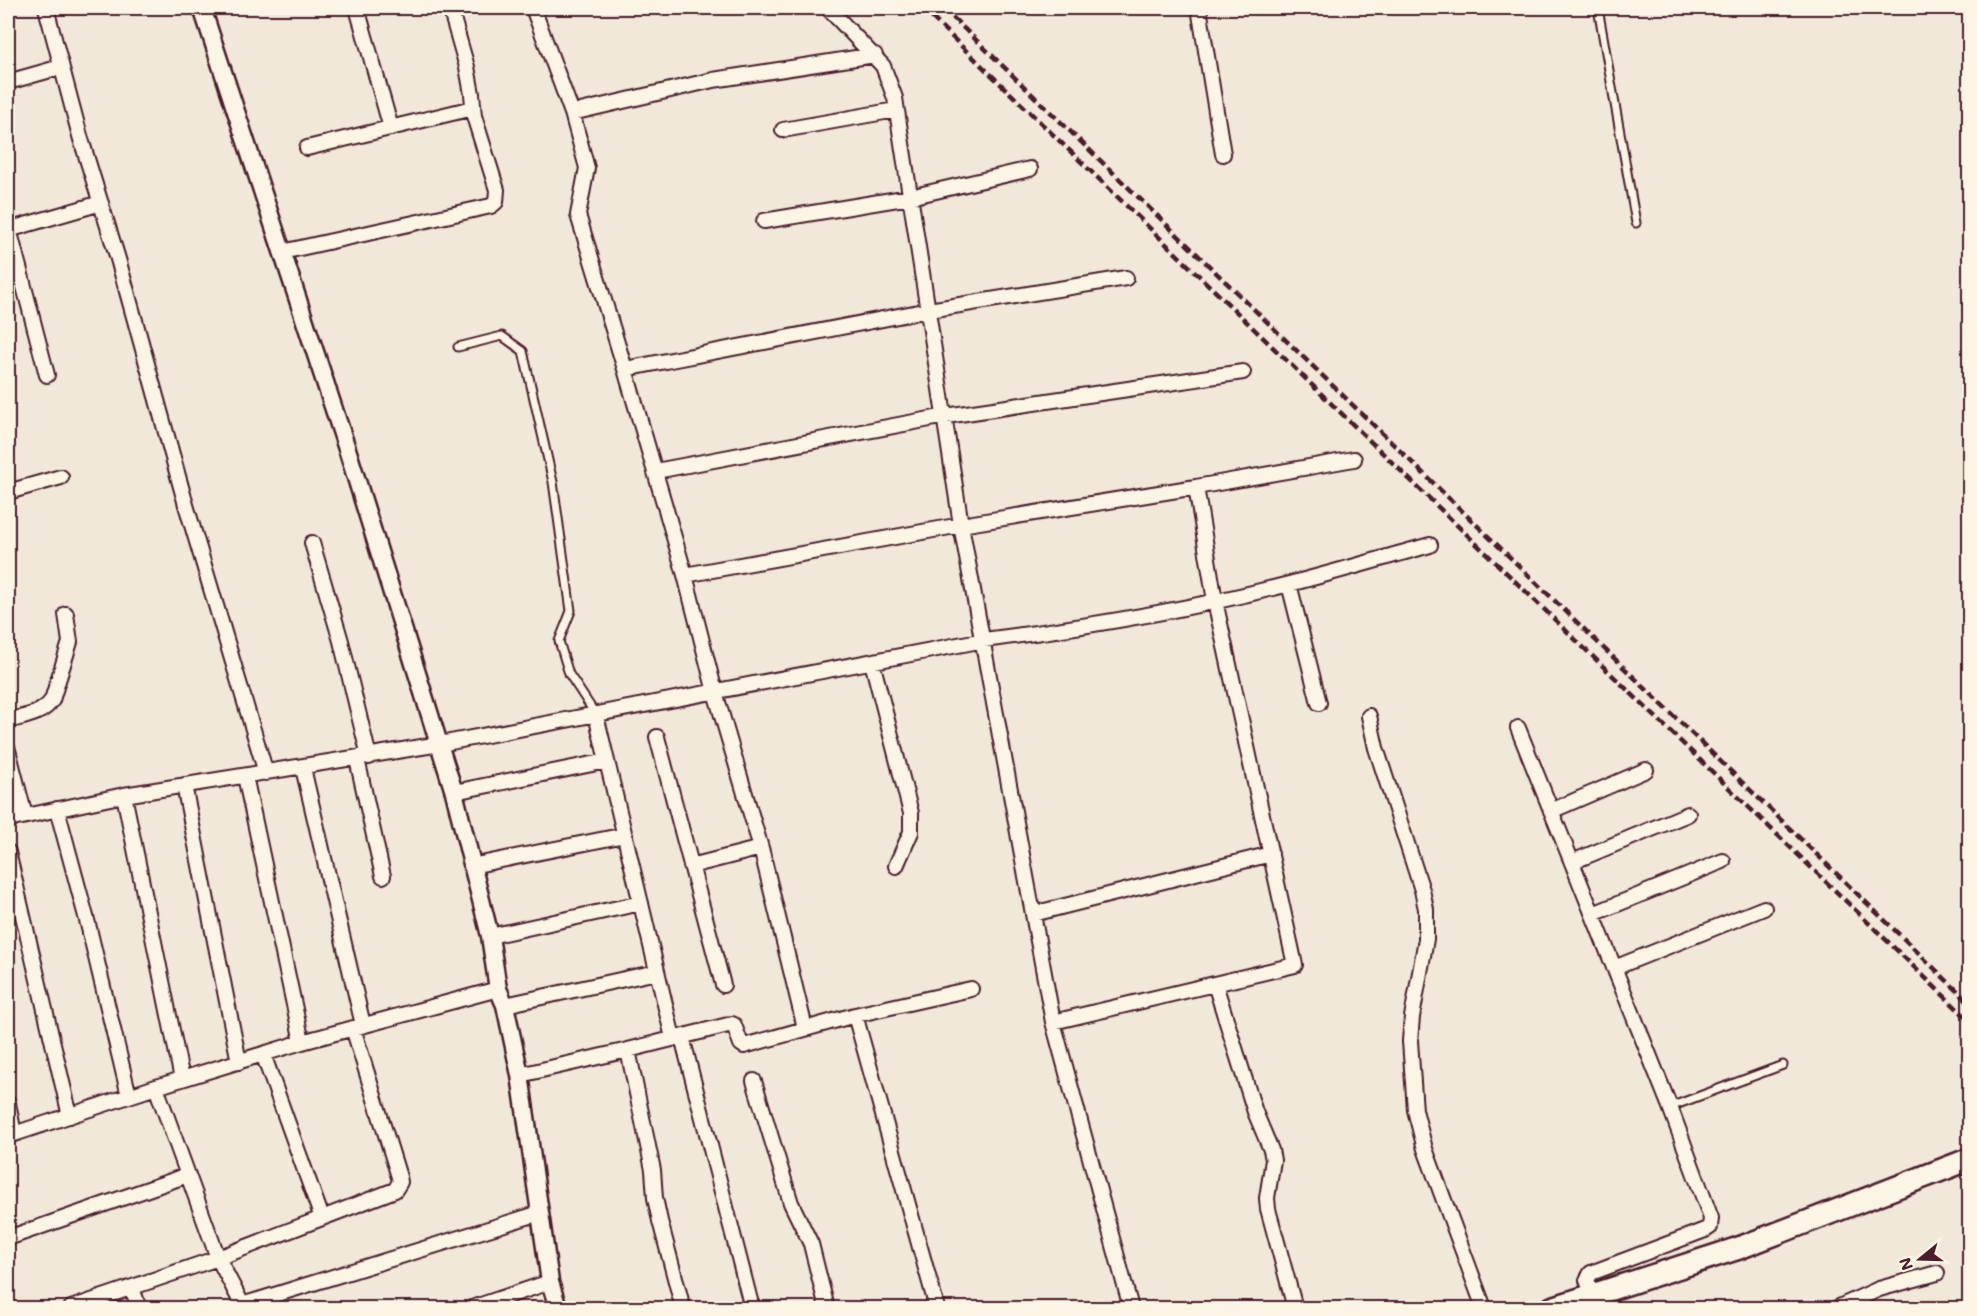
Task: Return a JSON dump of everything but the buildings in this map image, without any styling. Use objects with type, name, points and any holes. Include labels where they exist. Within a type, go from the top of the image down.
[{"type":"main road","points":[[1552,1308],[1595,1302],[1970,1159]]},
{"type":"street","points":[[46,8],[80,136],[186,505],[266,773]]},
{"type":"street","points":[[202,8],[348,453],[454,792],[490,936],[498,989],[505,1005],[520,1075],[550,1282],[558,1308]]},
{"type":"street","points":[[357,8],[391,128]]},
{"type":"street","points":[[282,252],[491,206],[496,202],[497,190],[474,116],[467,66],[450,8]]},
{"type":"street","points":[[533,8],[572,113],[587,168],[578,215],[656,471],[715,692],[761,848],[805,1028]]},
{"type":"street","points":[[828,8],[875,55],[889,79],[896,110],[962,525],[1053,1022],[1131,1308]]},
{"type":"street","points":[[1199,8],[1223,154]]},
{"type":"street","points":[[572,113],[713,80],[875,55]]},
{"type":"street","points":[[8,82],[62,67]]},
{"type":"street","points":[[307,148],[473,108]]},
{"type":"street","points":[[783,130],[896,110]]},
{"type":"street","points":[[764,221],[910,197],[1030,169]]},
{"type":"street","points":[[47,375],[8,228],[101,203]]},
{"type":"street","points":[[625,369],[928,310],[1126,278]]},
{"type":"street","points":[[656,471],[946,416],[1243,372]]},
{"type":"street","points":[[685,575],[962,525],[1354,459]]},
{"type":"street","points":[[8,492],[61,477]]},
{"type":"street","points":[[1053,1022],[1295,965],[1215,601],[1196,487]]},
{"type":"street","points":[[312,543],[341,641],[383,876]]},
{"type":"street","points":[[8,820],[124,795],[363,758],[984,640],[1075,628],[1215,601],[1289,584],[1430,545]]},
{"type":"street","points":[[1289,584],[1318,703]]},
{"type":"street","points":[[8,721],[40,712],[47,708],[52,700],[70,642],[66,614]]},
{"type":"street","points":[[872,662],[911,813],[911,832],[896,866]]},
{"type":"street","points":[[596,715],[657,972],[678,1038],[752,1308]]},
{"type":"street","points":[[1369,716],[1376,748],[1422,890],[1426,909],[1426,939],[1410,1041],[1415,1110],[1425,1149],[1484,1308]]},
{"type":"street","points":[[1518,728],[1670,1107],[1712,1223],[1705,1230],[1591,1273],[1587,1280],[1595,1302]]},
{"type":"street","points":[[657,737],[723,985]]},
{"type":"street","points":[[8,750],[25,816]]},
{"type":"street","points":[[454,792],[607,761]]},
{"type":"street","points":[[71,1308],[218,1258],[395,1191],[400,1182],[358,1026],[303,768]]},
{"type":"street","points":[[1551,811],[1646,770]]},
{"type":"street","points":[[245,776],[302,1042]]},
{"type":"street","points":[[184,785],[239,1062]]},
{"type":"street","points":[[124,795],[182,1079]]},
{"type":"street","points":[[57,809],[88,924],[129,1096]]},
{"type":"street","points":[[1572,862],[1688,814]]},
{"type":"street","points":[[471,866],[625,835]]},
{"type":"street","points":[[691,866],[761,848]]},
{"type":"street","points":[[8,852],[70,1116]]},
{"type":"street","points":[[1033,914],[1271,854]]},
{"type":"street","points":[[1593,914],[1723,861]]},
{"type":"street","points":[[490,936],[641,903]]},
{"type":"street","points":[[1614,968],[1764,908]]},
{"type":"street","points":[[505,1005],[657,972]]},
{"type":"street","points":[[1215,984],[1255,1112],[1271,1150],[1273,1160],[1267,1198],[1268,1209],[1295,1308]]},
{"type":"street","points":[[8,1104],[11,1135],[302,1042],[498,989]]},
{"type":"street","points":[[520,1075],[732,1024],[742,1046],[855,1015],[971,989]]},
{"type":"street","points":[[855,1015],[938,1308]]},
{"type":"street","points":[[628,1050],[653,1170],[655,1198],[683,1308]]},
{"type":"street","points":[[263,1054],[322,1218]]},
{"type":"street","points":[[754,1081],[791,1203],[811,1244],[827,1308]]},
{"type":"street","points":[[156,1087],[218,1258],[243,1307],[540,1213]]},
{"type":"street","points":[[8,1238],[188,1175]]},
{"type":"street","points":[[1837,1308],[1879,1289],[1937,1273]]},
{"type":"street","points":[[472,1308],[550,1282]]},
{"type":"street","points":[[132,1288],[139,1308]]},
{"type":"lane","points":[[1598,8],[1636,223]]},
{"type":"lane","points":[[458,347],[502,336],[524,351],[553,482],[571,611],[560,641],[569,674],[596,715]]},
{"type":"lane","points":[[1670,1107],[1783,1065]]},
{"type":"railway","points":[[922,8],[1970,1021]]},
{"type":"railway","points":[[943,8],[1970,1003]]}]
